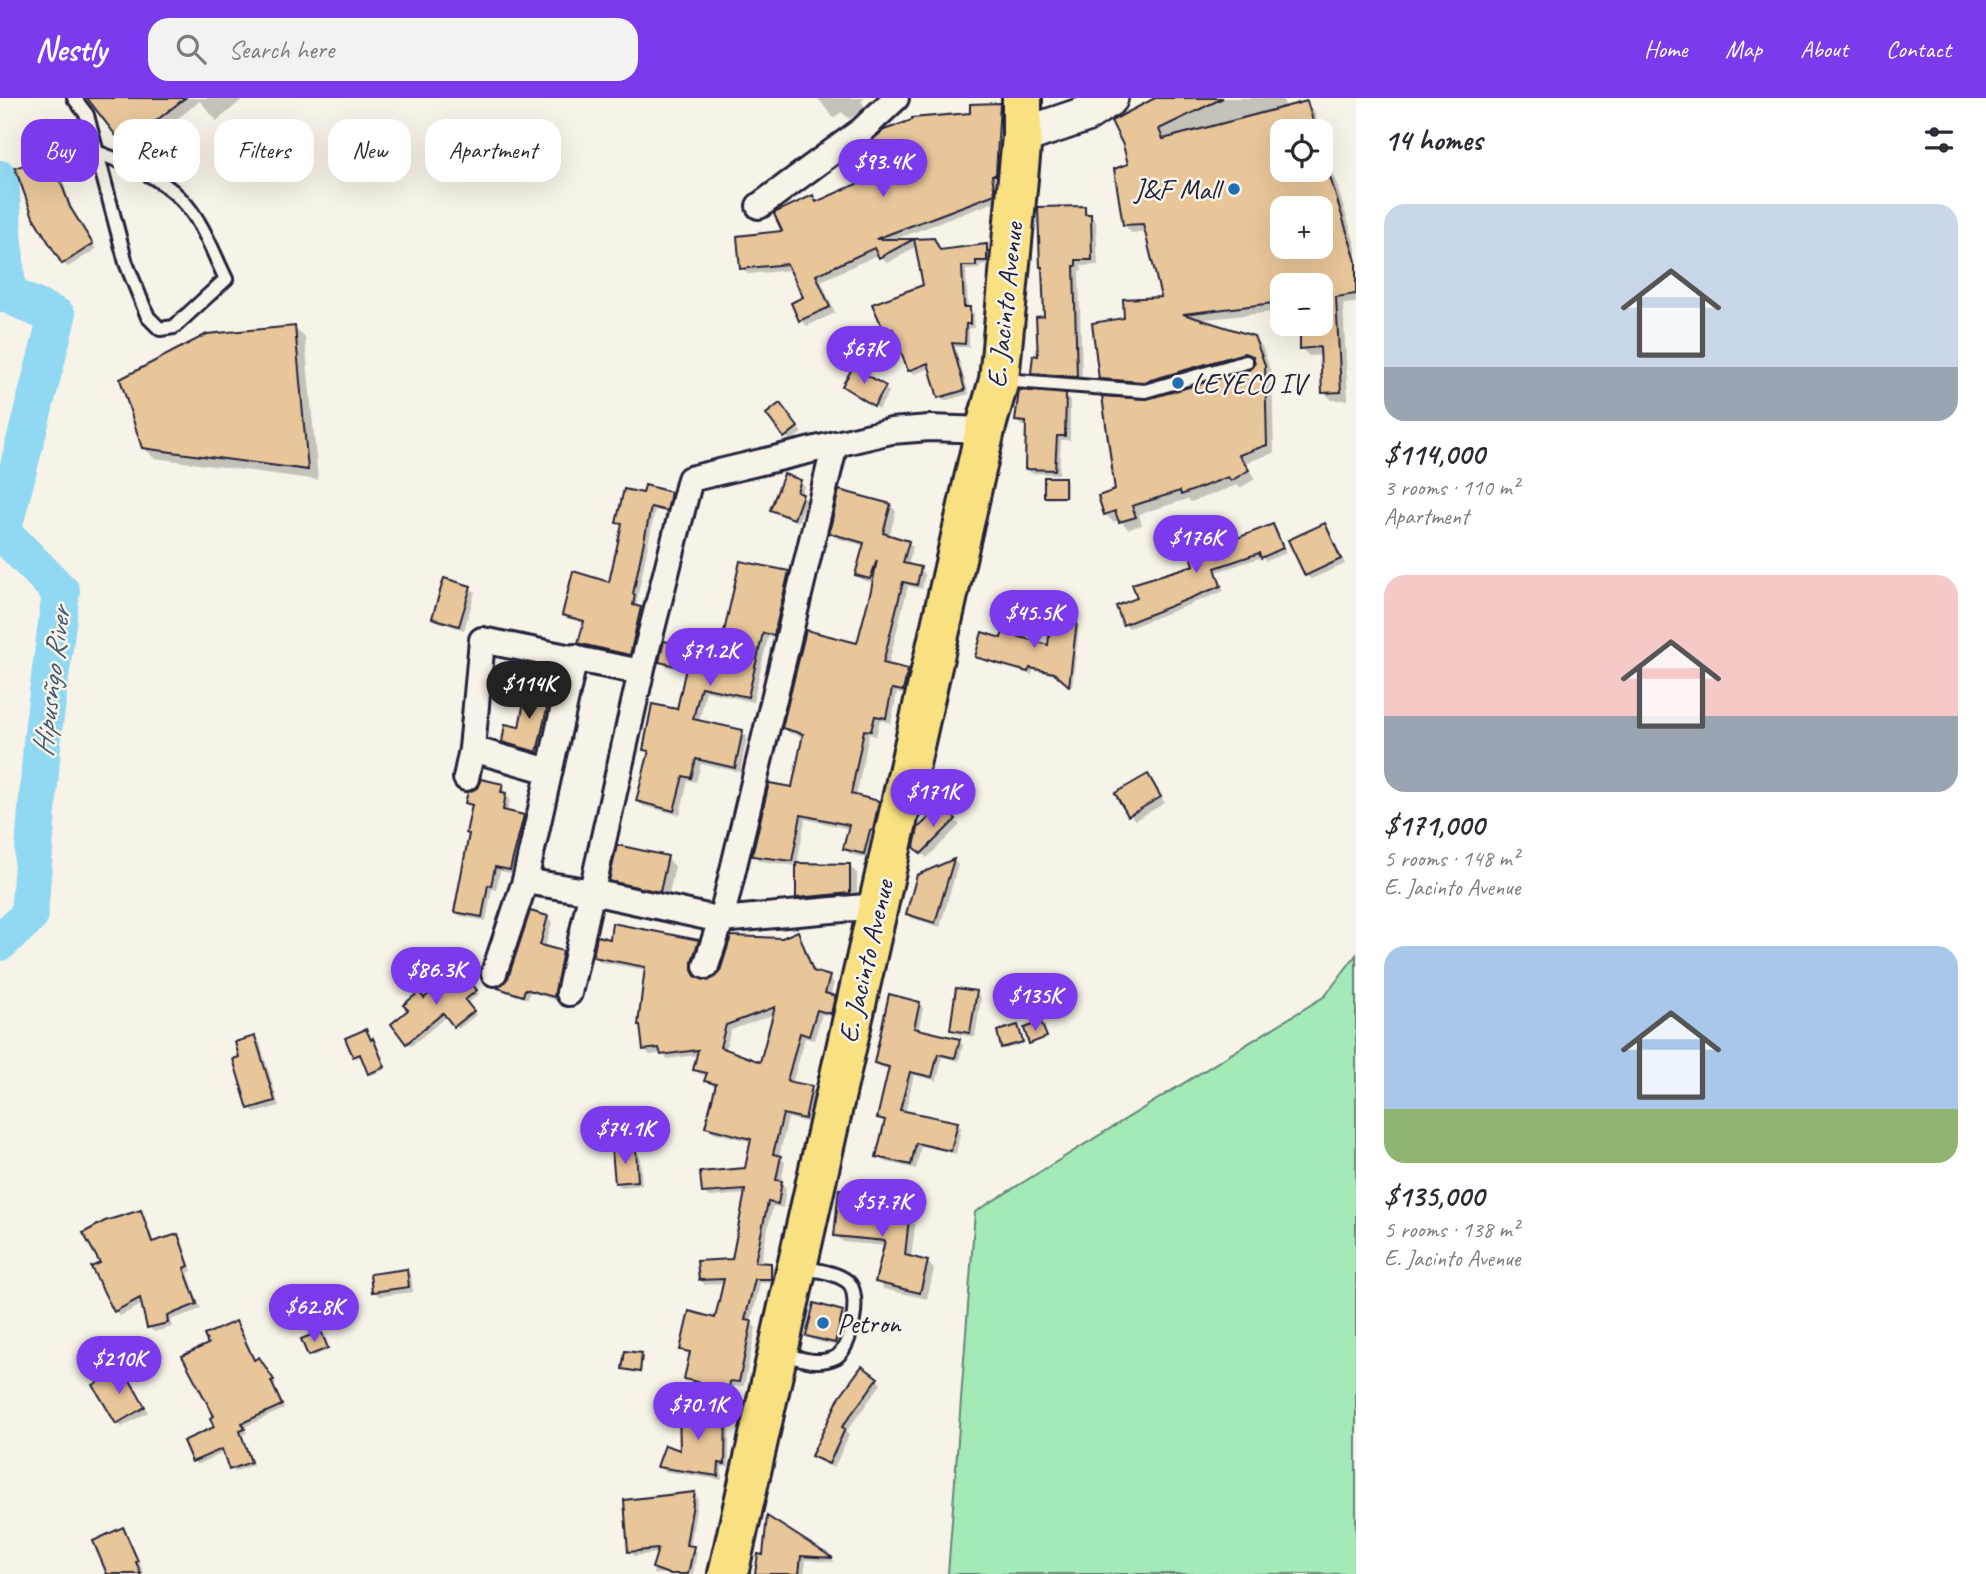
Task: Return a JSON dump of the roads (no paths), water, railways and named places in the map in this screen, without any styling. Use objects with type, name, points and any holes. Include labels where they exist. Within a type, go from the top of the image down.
[{"type":"main road","name":"E. Jacinto Avenue","points":[[728,1574],[985,430],[999,380],[1022,136],[1022,98]]},
{"type":"street","points":[[759,206],[862,130],[896,98]]},
{"type":"street","points":[[1022,136],[1084,115],[1110,98]]},
{"type":"street","points":[[569,993],[641,672],[690,479],[891,431],[930,428],[985,430]]},
{"type":"street","points":[[706,966],[721,920],[835,444]]},
{"type":"street","points":[[466,778],[472,749],[482,640],[641,672]]},
{"type":"street","points":[[494,973],[525,881],[575,657]]},
{"type":"street","points":[[472,749],[549,771]]},
{"type":"street","points":[[525,881],[592,892],[721,920],[877,906]]},
{"type":"lane","points":[[74,98],[88,119]]},
{"type":"lane","points":[[96,152],[141,169],[181,198],[195,217],[226,279],[174,327],[160,329],[148,317],[126,263],[96,152]]},
{"type":"lane","points":[[999,380],[1145,391],[1247,362]]},
{"type":"lane","points":[[777,1352],[813,1361],[825,1361],[840,1356],[846,1345],[856,1304],[849,1282],[797,1266]]},
{"type":"waterway","name":"Hipusñgo River","points":[[0,179],[7,294],[57,317],[2,532],[61,592],[43,732],[29,916],[0,942]]},
{"type":"place","name":"J&F Mall","points":[[1234,189]]},
{"type":"place","name":"LEYECO IV","points":[[1178,383]]},
{"type":"place","name":"Petron","points":[[823,1323]]}]
